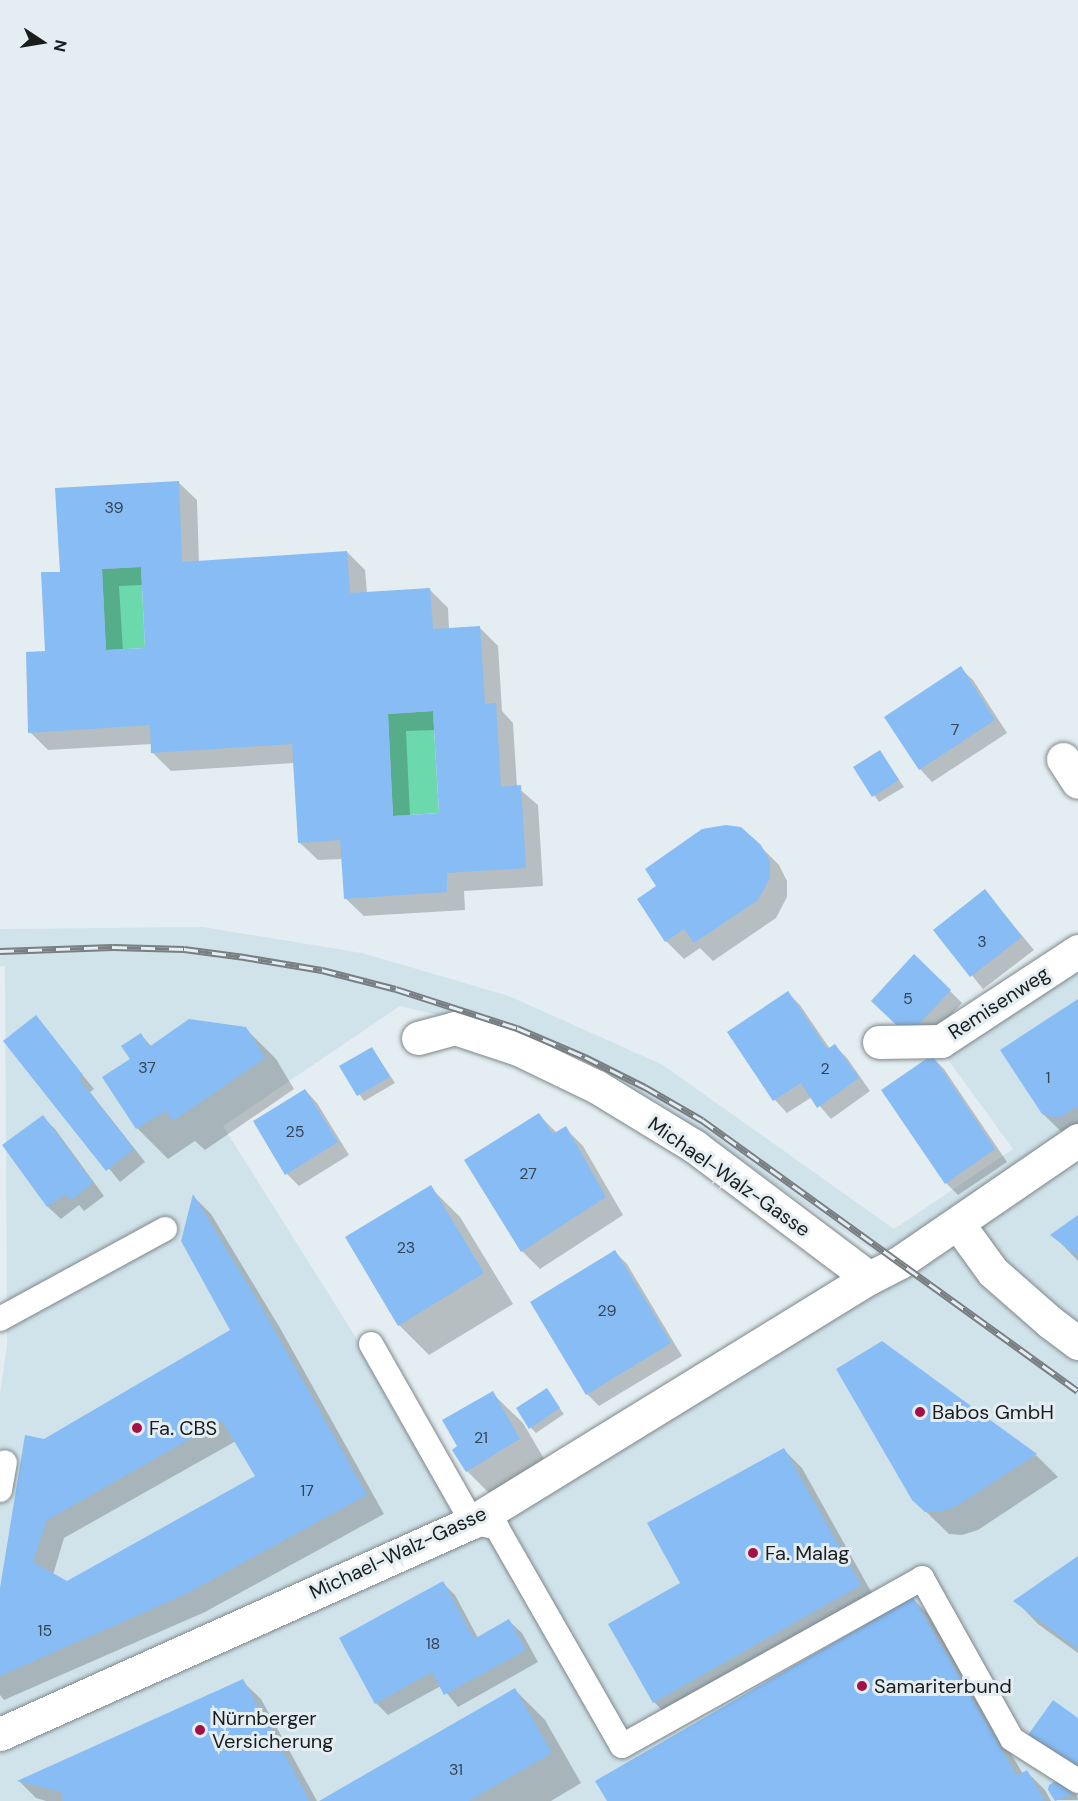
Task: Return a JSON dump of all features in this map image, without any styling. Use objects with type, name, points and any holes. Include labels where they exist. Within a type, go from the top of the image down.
[{"type":"street","name":"Remisenweg","points":[[879,1042],[941,1041],[1078,951]]},
{"type":"street","name":"Michael-Walz-Gasse","points":[[418,1038],[455,1028],[518,1049],[597,1087],[694,1146],[869,1278]]},
{"type":"street","name":"Michael-Walz-Gasse","points":[[0,1734],[471,1522],[869,1278],[900,1262],[1078,1140]]},
{"type":"street","points":[[958,1224],[993,1272],[1050,1322],[1078,1343]]},
{"type":"lane","points":[[0,1318],[165,1229]]},
{"type":"lane","points":[[371,1344],[471,1522],[498,1528],[622,1746],[922,1578],[1012,1739],[1078,1781]]},
{"type":"lane","points":[[0,1490],[5,1462]]},
{"type":"shaded area","points":[[203,927],[362,953],[509,996],[663,1065],[894,1229],[1013,1149],[930,1035],[1078,937],[1078,1801],[0,1801],[0,1393],[7,1346],[5,966],[0,966],[0,929]],"holes":[[[400,1006],[456,1019],[548,1050],[658,1103],[880,1256],[472,1522],[223,1126]]]},
{"type":"green space","points":[[141,567],[145,648],[106,650],[102,569]]},
{"type":"green space","points":[[433,711],[439,813],[393,816],[388,714]]},
{"type":"building","points":[[179,481],[182,562],[347,551],[350,593],[430,588],[433,629],[480,626],[485,704],[496,703],[501,787],[521,785],[526,868],[447,873],[447,892],[344,899],[340,840],[298,843],[292,744],[151,753],[150,725],[28,733],[26,652],[45,651],[41,572],[60,572],[55,488]],"holes":[[[141,567],[145,648],[106,650],[102,569]],[[433,711],[439,813],[393,816],[388,714]]]},
{"type":"building","points":[[961,666],[995,720],[919,770],[884,717]]},
{"type":"building","points":[[880,750],[899,780],[872,797],[853,767]]},
{"type":"building","points":[[726,825],[741,827],[761,845],[770,862],[770,878],[758,900],[694,943],[684,929],[665,942],[637,899],[656,886],[645,869],[702,829]]},
{"type":"building","points":[[985,889],[1022,937],[970,977],[933,930]]},
{"type":"building","points":[[914,954],[951,990],[908,1036],[871,1001]]},
{"type":"building","points":[[788,991],[827,1049],[835,1044],[859,1078],[817,1108],[801,1083],[773,1101],[727,1032]]},
{"type":"building","points":[[1078,999],[1078,1106],[1059,1118],[1042,1114],[1000,1050]]},
{"type":"building","points":[[36,1015],[83,1075],[79,1079],[134,1149],[106,1171],[3,1041]]},
{"type":"building","points":[[189,1019],[246,1027],[265,1058],[173,1121],[166,1111],[136,1129],[102,1077],[130,1059],[121,1046],[141,1033],[149,1047]]},
{"type":"building","points":[[372,1047],[390,1077],[357,1096],[339,1066]]},
{"type":"building","points":[[932,1055],[995,1149],[945,1184],[881,1090]]},
{"type":"building","points":[[305,1089],[338,1142],[285,1175],[253,1121]]},
{"type":"building","points":[[539,1113],[553,1134],[566,1126],[606,1197],[521,1252],[464,1160]]},
{"type":"building","points":[[43,1115],[93,1183],[71,1200],[66,1194],[47,1207],[2,1145]]},
{"type":"building","points":[[431,1185],[484,1273],[398,1326],[345,1237]]},
{"type":"building","name":"Fa. CBS","points":[[193,1194],[262,1308],[367,1495],[186,1594],[0,1676],[0,1588],[25,1435],[44,1439],[230,1330],[181,1241]],"holes":[[[222,1421],[255,1476],[67,1581],[33,1562],[47,1520]]]},
{"type":"building","points":[[1078,1215],[1078,1256],[1050,1235]]},
{"type":"building","points":[[615,1250],[671,1343],[586,1395],[530,1302]]},
{"type":"building","name":"Babos GmbH","points":[[882,1341],[1037,1454],[955,1507],[938,1512],[925,1512],[912,1500],[836,1369]]},
{"type":"building","points":[[547,1388],[560,1408],[529,1429],[516,1408]]},
{"type":"building","points":[[493,1391],[520,1439],[466,1472],[452,1450],[457,1446],[442,1420]]},
{"type":"building","name":"Fa. Malag","points":[[784,1448],[861,1585],[653,1703],[608,1624],[680,1583],[647,1523]]},
{"type":"building","points":[[1078,1556],[1078,1649],[1013,1601]]},
{"type":"building","points":[[443,1581],[474,1639],[509,1619],[526,1650],[444,1695],[432,1672],[375,1704],[339,1638]]},
{"type":"building","name":"Samariterbund","points":[[913,1597],[1017,1776],[1027,1770],[1045,1801],[607,1801],[595,1781]]},
{"type":"building","name":"Nürnberger Versicherung","points":[[243,1679],[310,1801],[63,1801],[61,1792],[17,1781]]},
{"type":"building","points":[[515,1688],[552,1753],[469,1801],[319,1801]]},
{"type":"building","points":[[1053,1700],[1078,1718],[1078,1771],[1028,1735]]},
{"type":"building","points":[[1064,1777],[1074,1790],[1073,1794],[1055,1801],[1048,1790],[1049,1785]]},
{"type":"railway","points":[[0,951],[113,947],[184,949],[244,957],[322,970],[396,989],[517,1028],[585,1057],[645,1087],[702,1120],[1078,1391]]},
{"type":"place","name":"Babos GmbH","points":[[920,1412]]},
{"type":"place","name":"Fa. CBS","points":[[137,1428]]},
{"type":"place","name":"Fa. Malag","points":[[753,1553]]},
{"type":"place","name":"Samariterbund","points":[[862,1686]]},
{"type":"place","name":"Nürnberger Versicherung","points":[[200,1730]]}]
